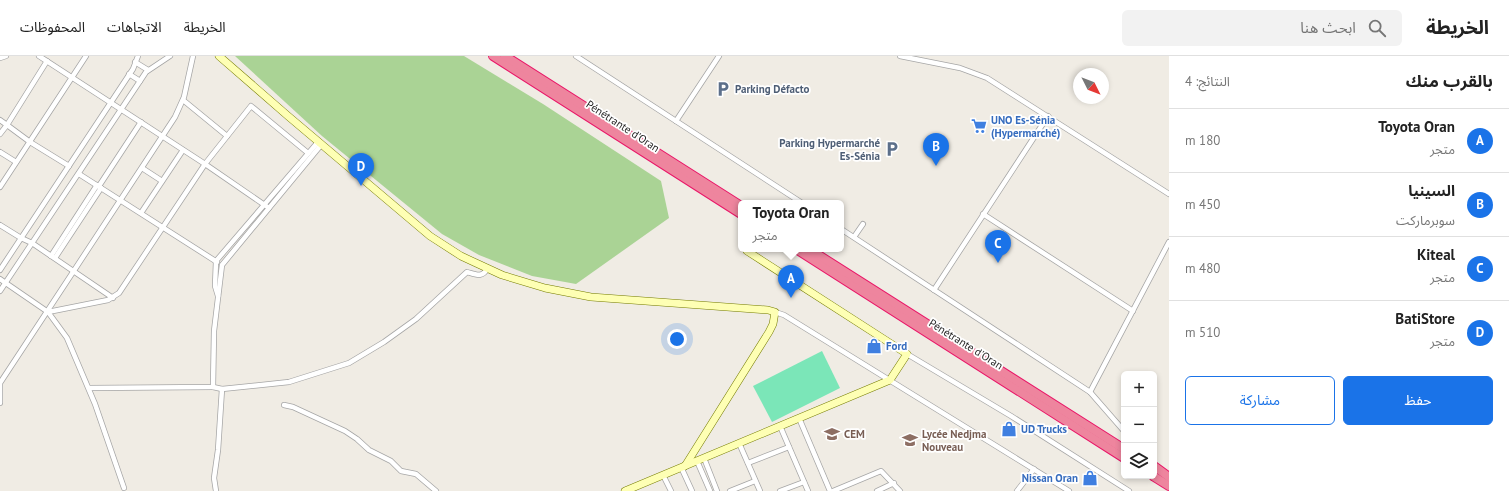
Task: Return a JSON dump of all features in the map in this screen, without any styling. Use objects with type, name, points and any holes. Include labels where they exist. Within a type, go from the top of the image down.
[{"type":"highway","name":"Pénétrante d'Oran","points":[[493,56],[738,212]]},
{"type":"highway","name":"Pénétrante d'Oran","points":[[505,56],[738,204]]},
{"type":"highway","name":"Pénétrante d'Oran","points":[[801,252],[1121,456]]},
{"type":"highway","name":"Pénétrante d'Oran","points":[[814,252],[1121,447]]},
{"type":"highway","points":[[1157,468],[1169,476]]},
{"type":"highway","points":[[1157,478],[1169,486]]},
{"type":"street","points":[[0,58],[6,56]]},
{"type":"street","points":[[38,56],[206,164],[269,208]]},
{"type":"street","points":[[0,187],[73,78],[86,56]]},
{"type":"street","points":[[0,270],[130,74],[138,56]]},
{"type":"street","points":[[0,291],[140,80],[148,70],[170,56]]},
{"type":"street","points":[[0,403],[0,383],[175,117],[183,100],[193,56]]},
{"type":"street","points":[[219,56],[430,236],[461,256],[502,274],[545,288],[591,297],[768,310],[775,312],[790,319],[1069,491]]},
{"type":"street","points":[[576,56],[797,200]]},
{"type":"street","points":[[676,121],[719,56]]},
{"type":"street","points":[[900,56],[960,68],[987,78],[1169,194]]},
{"type":"street","points":[[0,134],[47,61]]},
{"type":"street","points":[[136,62],[148,70]]},
{"type":"street","points":[[130,74],[140,80]]},
{"type":"street","points":[[183,100],[227,136]]},
{"type":"street","points":[[48,312],[108,300],[119,294],[163,226],[206,164],[251,106],[308,153]]},
{"type":"street","points":[[934,290],[1048,116]]},
{"type":"street","points":[[0,120],[30,142],[69,166]]},
{"type":"street","points":[[53,257],[141,122]]},
{"type":"street","points":[[218,298],[215,286],[216,261],[308,153],[320,143]]},
{"type":"street","points":[[213,387],[214,331],[222,265],[320,143]]},
{"type":"street","points":[[141,213],[184,150]]},
{"type":"street","points":[[0,152],[16,162]]},
{"type":"street","points":[[142,168],[162,181]]},
{"type":"street","points":[[79,174],[163,226],[222,265]]},
{"type":"street","points":[[983,214],[1133,311]]},
{"type":"street","points":[[0,224],[21,238],[32,243],[113,298]]},
{"type":"street","points":[[854,237],[863,224]]},
{"type":"street","points":[[844,231],[1090,392],[1121,428]]},
{"type":"street","points":[[1090,392],[1169,242]]},
{"type":"street","points":[[749,252],[908,354],[1129,491]]},
{"type":"street","points":[[89,388],[213,387],[222,389],[289,382],[349,363],[384,342],[416,319],[467,272],[480,275],[485,274],[488,268]]},
{"type":"street","points":[[0,279],[48,312],[67,338],[89,388],[124,488]]},
{"type":"street","points":[[683,467],[769,332],[773,324],[775,312]]},
{"type":"street","points":[[625,491],[890,380],[908,354]]},
{"type":"street","points":[[216,491],[214,478],[218,450],[222,389]]},
{"type":"street","points":[[284,405],[293,407],[344,431],[357,439],[369,450],[391,461],[401,471],[416,474],[436,491]]},
{"type":"street","points":[[799,418],[830,491]]},
{"type":"street","points":[[780,426],[808,491]]},
{"type":"street","points":[[739,443],[760,491]]},
{"type":"street","points":[[748,463],[789,447]]},
{"type":"street","points":[[700,459],[710,491]]},
{"type":"street","points":[[700,459],[717,491]]},
{"type":"street","points":[[683,467],[692,491]]},
{"type":"street","points":[[1017,491],[1034,469]]},
{"type":"street","points":[[833,491],[840,490],[881,471],[900,491]]},
{"type":"street","points":[[664,475],[671,491]]},
{"type":"street","points":[[730,491],[739,489],[756,481]]},
{"type":"street","points":[[780,491],[804,482]]},
{"type":"street","points":[[876,491],[888,488],[894,483]]},
{"type":"green space","points":[[235,56],[464,56],[543,104],[661,181],[669,218],[576,284],[532,276],[479,255],[442,234],[322,136]]},
{"type":"green space","points":[[822,351],[840,388],[772,422],[753,386]]},
{"type":"place","name":"Parking Défacto","points":[[723,89]]},
{"type":"place","name":"UNO Es-Sénia (Hypermarché)","points":[[979,126]]},
{"type":"place","name":"Parking Hypermarché Es-Sénia","points":[[892,149]]},
{"type":"place","name":"السينيا","points":[[936,166]]},
{"type":"place","name":"BatiStore","points":[[361,186]]},
{"type":"place","name":"Kiteal","points":[[998,263]]},
{"type":"place","name":"Toyota Oran","points":[[791,298]]},
{"type":"place","name":"Ford","points":[[874,346]]},
{"type":"place","name":"UD Trucks","points":[[1009,429]]},
{"type":"place","name":"CEM","points":[[832,434]]},
{"type":"place","name":"Lycée Nedjma Nouveau","points":[[910,440]]},
{"type":"place","name":"Nissan Oran","points":[[1090,478]]}]
